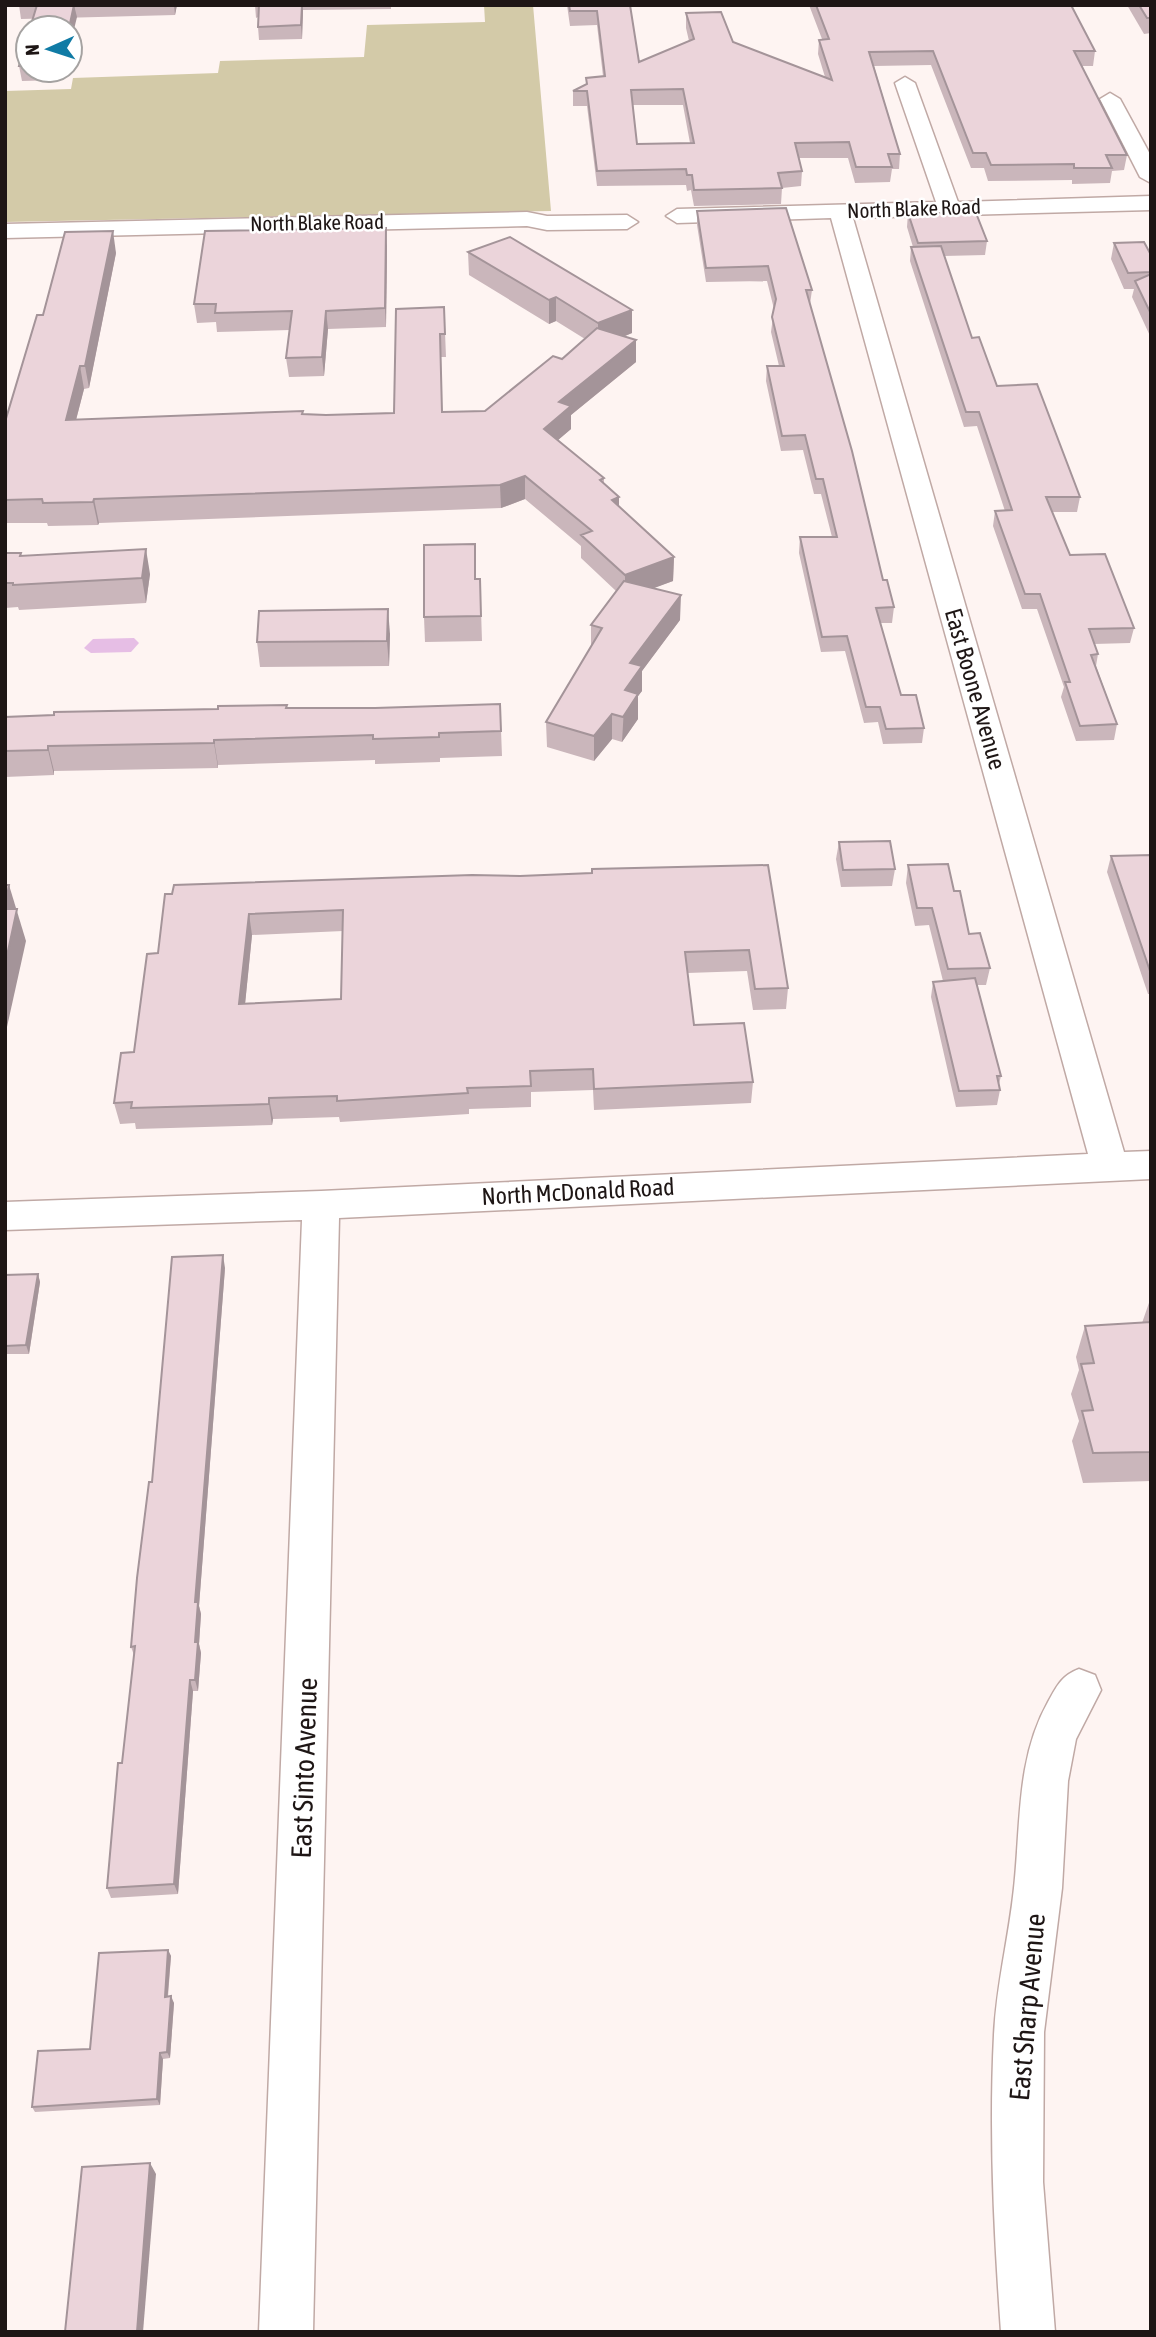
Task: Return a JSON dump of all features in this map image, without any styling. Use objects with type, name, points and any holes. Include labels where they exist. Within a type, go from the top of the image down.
[{"type":"street","points":[[905,83],[949,208]]},
{"type":"street","points":[[1110,99],[1151,177]]},
{"type":"street","name":"North Blake Road","points":[[677,216],[1151,203]]},
{"type":"street","name":"East Boone Avenue","points":[[840,211],[1110,1167]]},
{"type":"street","name":"North Blake Road","points":[[5,231],[527,219],[547,223],[628,222]]},
{"type":"street","name":"North McDonald Road","points":[[5,1216],[321,1205],[1151,1165]]},
{"type":"street","name":"East Sinto Avenue","points":[[286,2332],[321,1205]]},
{"type":"street","name":"East Sharp Avenue","points":[[1028,2332],[1017,2182],[1019,2032],[1038,1888],[1045,1781],[1054,1735],[1079,1690]]},
{"type":"shaded area","points":[[484,5],[533,5],[551,211],[5,222],[5,91],[71,89],[72,84],[84,84],[84,78],[218,73],[220,61],[364,57],[367,25],[485,22]]},
{"type":"shaded area","points":[[134,638],[139,643],[131,652],[91,653],[84,648],[93,639]]},
{"type":"building","points":[[37,5],[74,5],[72,14],[34,14]]},
{"type":"building","points":[[259,5],[302,5],[301,25],[258,27]]},
{"type":"building","points":[[569,5],[630,5],[639,62],[694,39],[686,13],[721,12],[733,42],[832,80],[819,40],[829,39],[816,5],[1071,5],[1095,51],[1074,51],[1127,155],[1106,155],[1112,168],[1074,168],[1074,164],[991,165],[986,153],[973,153],[933,51],[869,52],[900,154],[888,154],[892,167],[856,167],[849,142],[795,143],[802,171],[778,173],[782,188],[694,190],[692,175],[687,175],[686,169],[597,171],[587,91],[573,91],[587,84],[586,78],[605,76],[597,11],[570,11]],"holes":[[[683,89],[694,143],[637,144],[631,90]]]},
{"type":"building","points":[[1139,5],[1151,5],[1151,18],[1147,18]]},
{"type":"building","points":[[786,208],[812,290],[806,290],[852,451],[883,580],[887,580],[894,607],[876,608],[901,695],[916,695],[924,728],[886,729],[880,707],[866,707],[847,636],[822,637],[800,537],[837,537],[823,479],[816,479],[805,435],[782,436],[767,366],[784,366],[772,317],[776,299],[768,266],[706,268],[697,211]]},
{"type":"building","points":[[908,213],[976,213],[987,241],[918,243]]},
{"type":"building","points":[[386,228],[385,308],[326,311],[322,357],[286,358],[292,311],[215,313],[216,304],[194,304],[205,231]]},
{"type":"building","points":[[113,231],[85,366],[80,366],[66,420],[303,411],[302,414],[326,415],[394,413],[396,309],[444,307],[445,334],[440,334],[442,412],[485,411],[553,356],[562,359],[597,328],[636,340],[559,402],[571,406],[544,429],[604,478],[600,480],[619,497],[612,500],[674,557],[625,575],[581,535],[592,531],[525,476],[500,485],[94,499],[93,502],[43,503],[42,499],[5,500],[5,422],[37,315],[43,315],[65,232]]},
{"type":"building","points":[[510,237],[632,310],[598,323],[556,297],[549,300],[468,252]]},
{"type":"building","points":[[1144,242],[1151,255],[1151,272],[1128,273],[1114,243]]},
{"type":"building","points":[[941,246],[972,338],[979,337],[997,386],[1037,384],[1080,497],[1046,497],[1070,555],[1105,554],[1134,628],[1089,629],[1098,654],[1091,655],[1117,724],[1080,726],[1065,682],[1070,682],[1040,594],[1025,594],[995,511],[1012,510],[979,412],[966,412],[911,247]]},
{"type":"building","points":[[1151,274],[1151,314],[1135,281]]},
{"type":"building","points":[[475,544],[475,579],[480,579],[481,616],[424,617],[424,545]]},
{"type":"building","points":[[146,549],[142,578],[13,585],[5,583],[5,553],[21,553],[20,556]]},
{"type":"building","points":[[624,581],[681,595],[630,663],[642,666],[625,690],[638,694],[623,717],[612,714],[594,736],[546,722],[602,628],[591,625]]},
{"type":"building","points":[[388,609],[387,641],[257,642],[259,611]]},
{"type":"building","points":[[500,704],[501,731],[439,733],[439,737],[373,739],[373,735],[214,740],[214,743],[48,746],[48,750],[5,751],[5,717],[54,715],[54,712],[218,709],[218,706],[375,708]]},
{"type":"building","points":[[890,841],[895,869],[843,870],[839,842]]},
{"type":"building","points":[[1151,855],[1151,974],[1111,856]]},
{"type":"building","points":[[948,864],[954,891],[960,891],[969,934],[980,933],[990,968],[948,969],[932,908],[917,908],[908,865]]},
{"type":"building","points":[[768,865],[788,988],[755,989],[749,950],[685,952],[694,1025],[744,1023],[753,1082],[594,1089],[593,1069],[530,1071],[531,1086],[467,1088],[468,1093],[337,1101],[337,1096],[269,1098],[269,1104],[131,1108],[132,1102],[114,1103],[121,1053],[134,1052],[147,954],[158,953],[165,894],[172,894],[174,885],[472,875],[520,876],[592,873],[592,869]],"holes":[[[343,910],[341,999],[239,1004],[249,914]]]},
{"type":"building","points":[[5,885],[9,885],[5,907]]},
{"type":"building","points":[[5,909],[17,909],[5,965]]},
{"type":"building","points":[[975,978],[1001,1076],[997,1076],[1000,1090],[959,1091],[933,982]]},
{"type":"building","points":[[223,1255],[195,1602],[198,1602],[195,1642],[198,1642],[195,1680],[190,1680],[174,1884],[107,1888],[118,1763],[122,1763],[135,1646],[131,1647],[137,1578],[149,1482],[152,1482],[172,1257]]},
{"type":"building","points":[[38,1274],[26,1345],[5,1346],[5,1275]]},
{"type":"building","points":[[1151,1322],[1151,1452],[1093,1453],[1082,1411],[1093,1410],[1081,1364],[1094,1363],[1085,1326]]},
{"type":"building","points":[[168,1950],[165,1997],[171,1996],[167,2052],[160,2053],[157,2099],[32,2107],[38,2051],[90,2049],[99,1953]]},
{"type":"building","points":[[150,2163],[137,2332],[65,2332],[82,2167]]}]
